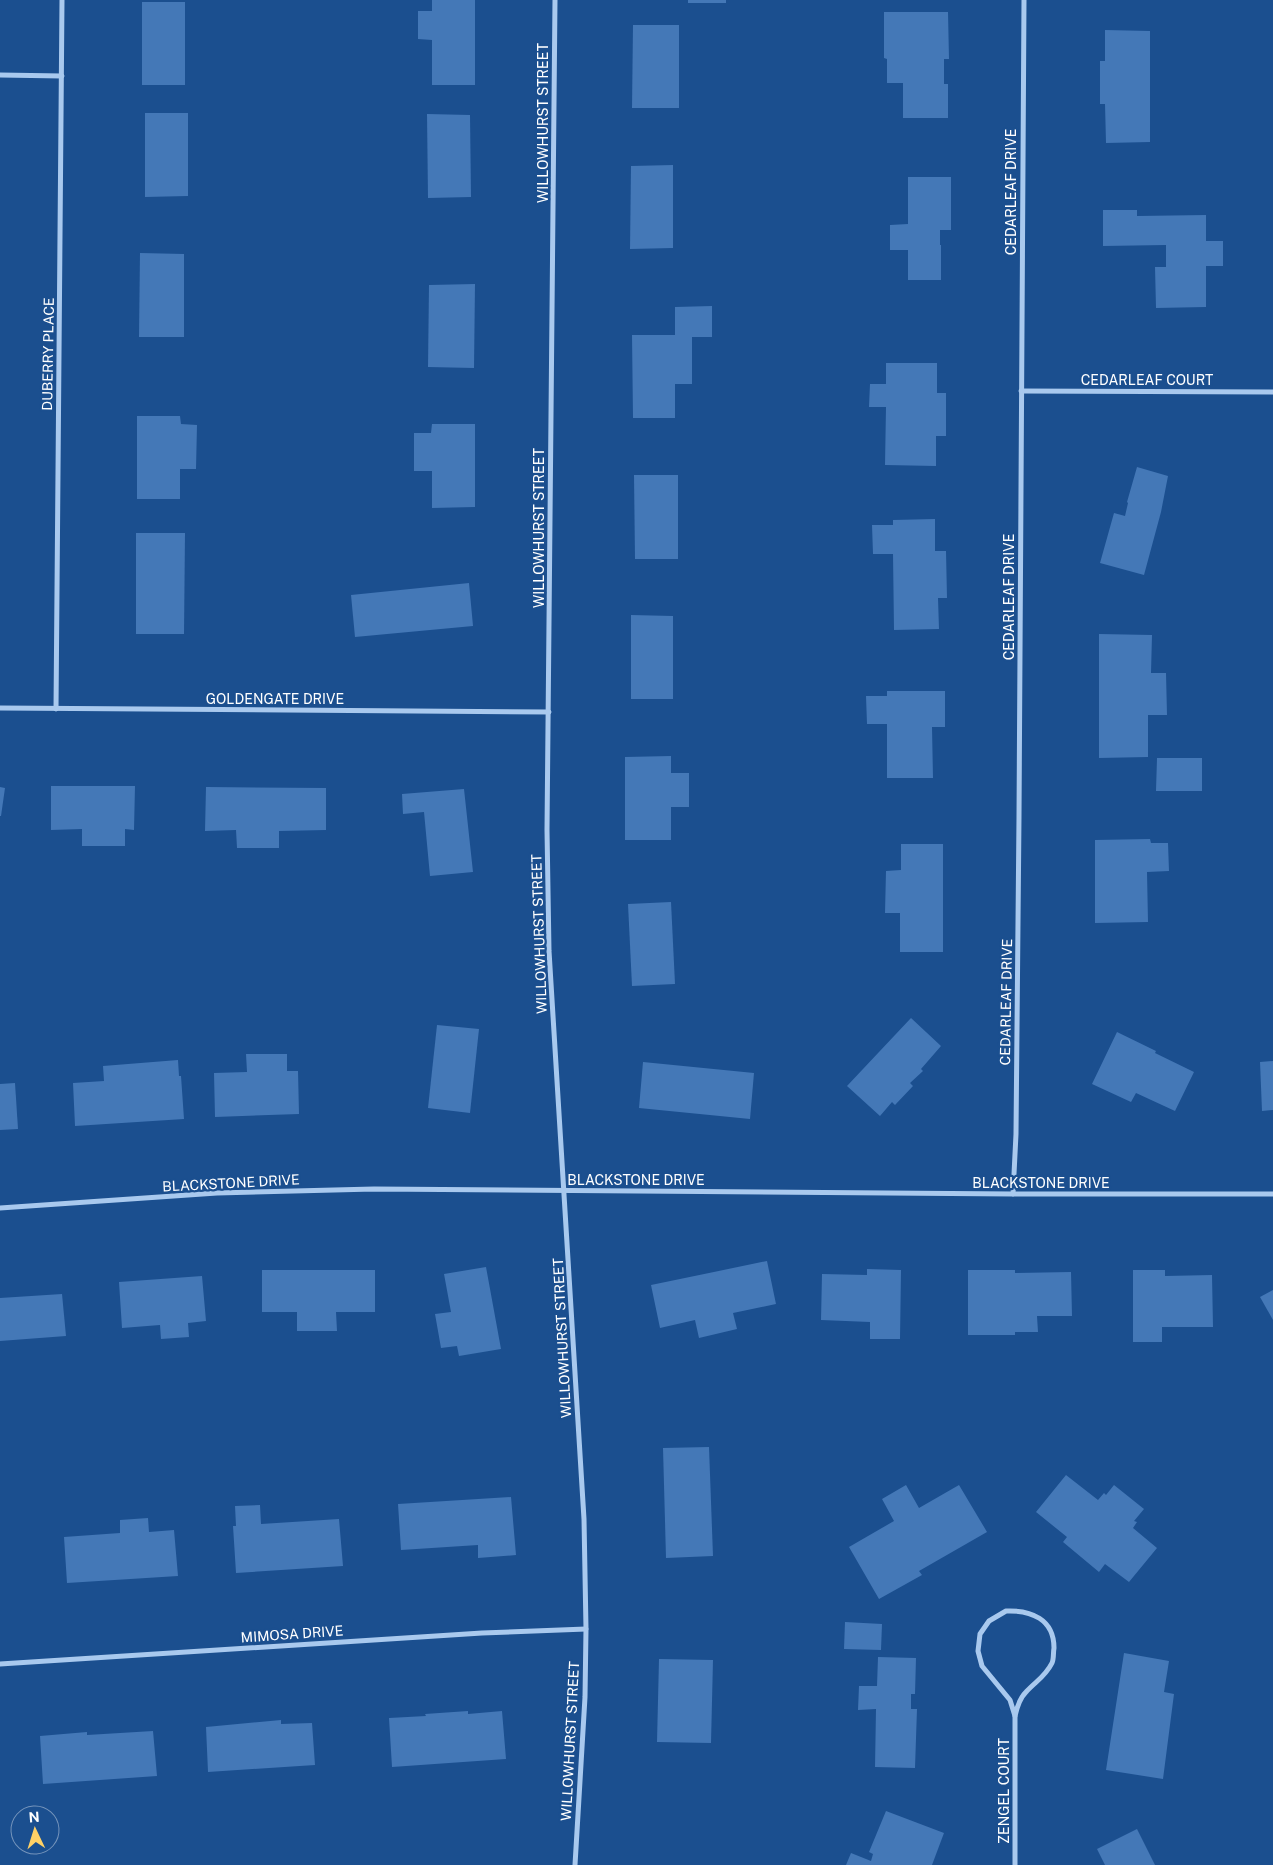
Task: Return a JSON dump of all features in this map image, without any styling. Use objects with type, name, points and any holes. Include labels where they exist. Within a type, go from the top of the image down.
[{"type":"street","name":"DUBERRY PLACE","points":[[56,709],[62,0]]},
{"type":"street","name":"WILLOWHURST STREET","points":[[555,0],[547,830],[549,951],[584,1519],[586,1629],[575,1865]]},
{"type":"street","name":"CEDARLEAF DRIVE","points":[[1013,1194],[1016,1134],[1020,809],[1024,0]]},
{"type":"street","points":[[0,75],[62,76]]},
{"type":"street","name":"CEDARLEAF COURT","points":[[1021,391],[1273,392]]},
{"type":"street","name":"GOLDENGATE DRIVE","points":[[0,708],[549,712]]},
{"type":"street","name":"BLACKSTONE DRIVE","points":[[0,1208],[217,1193],[374,1189],[565,1192],[1273,1194]]},
{"type":"street","name":"ZENGEL COURT","points":[[1015,1716],[1010,1700],[982,1666],[978,1651],[980,1634],[989,1621],[1006,1611],[1021,1610],[1038,1616],[1048,1626],[1054,1641],[1053,1661],[1042,1678],[1026,1692],[1018,1705],[1015,1716],[1015,1865]]},
{"type":"street","name":"MIMOSA DRIVE","points":[[0,1664],[482,1633],[586,1629]]},
{"type":"building","points":[[432,0],[475,0],[475,85],[432,85],[432,40],[418,39],[418,11],[432,11]]},
{"type":"building","points":[[688,0],[726,0],[726,3],[688,3]]},
{"type":"building","points":[[142,2],[185,2],[185,85],[142,85]]},
{"type":"building","points":[[884,12],[948,12],[949,59],[944,59],[944,84],[948,84],[948,118],[903,118],[903,83],[887,83],[887,59],[884,58]]},
{"type":"building","points":[[633,25],[679,25],[679,108],[632,108]]},
{"type":"building","points":[[1105,30],[1150,31],[1150,142],[1106,143],[1105,104],[1100,104],[1100,61],[1105,61]]},
{"type":"building","points":[[145,113],[188,113],[188,196],[145,197]]},
{"type":"building","points":[[427,114],[470,115],[471,197],[428,198]]},
{"type":"building","points":[[673,165],[673,248],[630,249],[631,166]]},
{"type":"building","points":[[908,177],[951,177],[951,230],[940,230],[941,280],[908,280],[908,250],[890,250],[890,225],[908,224]]},
{"type":"building","points":[[1103,210],[1137,210],[1137,216],[1206,215],[1206,241],[1223,241],[1223,266],[1206,266],[1206,307],[1156,308],[1155,267],[1166,267],[1166,245],[1103,246]]},
{"type":"building","points":[[140,253],[184,254],[184,337],[139,337]]},
{"type":"building","points":[[475,284],[474,368],[428,367],[429,285]]},
{"type":"building","points":[[712,306],[712,337],[692,337],[692,384],[675,384],[675,418],[633,418],[632,335],[675,335],[675,307]]},
{"type":"building","points":[[886,363],[937,363],[937,393],[946,393],[946,436],[936,436],[936,466],[885,465],[886,407],[869,407],[870,384],[886,384]]},
{"type":"building","points":[[137,416],[180,416],[181,424],[197,425],[196,469],[180,469],[180,499],[137,499]]},
{"type":"building","points":[[432,424],[475,424],[475,507],[432,508],[432,471],[414,471],[414,433],[431,433]]},
{"type":"building","points":[[1137,467],[1168,476],[1161,512],[1144,575],[1100,563],[1114,513],[1125,516]]},
{"type":"building","points":[[634,475],[678,475],[678,559],[635,559]]},
{"type":"building","points":[[935,519],[935,551],[946,551],[947,598],[938,598],[939,629],[894,630],[893,554],[873,554],[872,525],[893,525],[893,520]]},
{"type":"building","points":[[136,533],[185,533],[184,634],[136,634]]},
{"type":"building","points":[[469,583],[473,626],[355,637],[351,595]]},
{"type":"building","points":[[631,615],[673,616],[673,699],[631,699]]},
{"type":"building","points":[[1099,634],[1152,635],[1151,673],[1166,673],[1167,715],[1148,715],[1148,757],[1099,758]]},
{"type":"building","points":[[887,691],[945,691],[945,727],[932,727],[933,778],[887,778],[887,724],[867,724],[866,696],[887,696]]},
{"type":"building","points":[[671,756],[671,773],[689,773],[689,807],[671,807],[671,840],[625,840],[625,757]]},
{"type":"building","points":[[1157,758],[1202,758],[1202,791],[1156,791]]},
{"type":"building","points":[[51,786],[135,786],[134,830],[125,829],[125,846],[82,846],[82,829],[51,830]]},
{"type":"building","points":[[0,787],[5,788],[1,816],[0,816]]},
{"type":"building","points":[[206,787],[326,788],[326,830],[279,831],[279,848],[237,848],[236,830],[205,831]]},
{"type":"building","points":[[464,789],[473,872],[430,876],[424,812],[403,814],[402,794]]},
{"type":"building","points":[[1150,839],[1151,843],[1168,843],[1169,871],[1147,872],[1148,922],[1095,923],[1095,840]]},
{"type":"building","points":[[901,844],[943,844],[943,952],[900,952],[900,913],[885,913],[886,871],[901,870]]},
{"type":"building","points":[[671,902],[675,984],[632,986],[628,904]]},
{"type":"building","points":[[911,1018],[941,1046],[921,1069],[923,1071],[910,1083],[913,1086],[895,1105],[892,1102],[880,1116],[847,1086]]},
{"type":"building","points":[[437,1025],[479,1029],[470,1113],[428,1108]]},
{"type":"building","points":[[1117,1032],[1194,1072],[1175,1111],[1136,1093],[1131,1102],[1092,1084]]},
{"type":"building","points":[[246,1054],[287,1054],[287,1071],[298,1071],[299,1114],[215,1117],[214,1073],[247,1072]]},
{"type":"building","points":[[178,1060],[184,1119],[75,1126],[73,1083],[104,1081],[103,1066]]},
{"type":"building","points":[[1273,1061],[1273,1110],[1262,1111],[1260,1062]]},
{"type":"building","points":[[643,1062],[754,1073],[750,1119],[639,1108]]},
{"type":"building","points":[[15,1083],[18,1129],[0,1130],[0,1084]]},
{"type":"building","points":[[767,1261],[776,1304],[733,1313],[737,1329],[699,1338],[695,1320],[660,1328],[651,1285]]},
{"type":"building","points":[[486,1267],[501,1349],[459,1356],[457,1346],[441,1348],[435,1314],[451,1312],[444,1274]]},
{"type":"building","points":[[867,1269],[901,1270],[900,1339],[870,1339],[870,1322],[821,1320],[822,1274],[867,1275]]},
{"type":"building","points":[[262,1270],[375,1270],[375,1312],[336,1312],[337,1331],[297,1331],[297,1312],[262,1312]]},
{"type":"building","points":[[968,1270],[1015,1270],[1015,1273],[1071,1272],[1072,1316],[1037,1316],[1038,1332],[1015,1332],[1015,1335],[968,1335]]},
{"type":"building","points":[[1133,1270],[1165,1270],[1165,1276],[1212,1275],[1213,1327],[1162,1327],[1162,1342],[1133,1342]]},
{"type":"building","points":[[202,1276],[206,1321],[188,1323],[189,1337],[161,1339],[160,1325],[122,1328],[119,1282]]},
{"type":"building","points":[[1273,1290],[1273,1320],[1260,1297]]},
{"type":"building","points":[[62,1294],[66,1336],[0,1341],[0,1298]]},
{"type":"building","points":[[709,1447],[713,1556],[666,1558],[663,1448]]},
{"type":"building","points":[[1066,1475],[1098,1500],[1104,1493],[1106,1495],[1114,1485],[1144,1509],[1134,1521],[1137,1522],[1133,1528],[1157,1548],[1129,1582],[1105,1564],[1099,1572],[1063,1542],[1067,1537],[1036,1512]]},
{"type":"building","points":[[906,1485],[919,1508],[959,1485],[987,1532],[919,1571],[922,1575],[879,1599],[849,1547],[894,1521],[882,1499]]},
{"type":"building","points":[[511,1497],[516,1555],[478,1558],[478,1545],[401,1550],[398,1504]]},
{"type":"building","points":[[260,1505],[261,1524],[339,1519],[343,1566],[236,1573],[233,1526],[236,1526],[235,1506]]},
{"type":"building","points":[[148,1518],[149,1532],[174,1530],[178,1576],[67,1583],[64,1537],[120,1533],[120,1520]]},
{"type":"building","points":[[845,1622],[882,1624],[881,1650],[844,1649]]},
{"type":"building","points":[[1124,1653],[1169,1661],[1164,1692],[1174,1694],[1163,1779],[1106,1770]]},
{"type":"building","points":[[878,1657],[916,1658],[915,1694],[911,1694],[911,1709],[917,1709],[915,1768],[875,1767],[876,1709],[858,1710],[859,1686],[877,1686]]},
{"type":"building","points":[[659,1659],[713,1660],[711,1743],[657,1742]]},
{"type":"building","points":[[468,1711],[468,1714],[502,1711],[506,1759],[392,1767],[389,1718]]},
{"type":"building","points":[[281,1720],[281,1724],[312,1723],[315,1765],[208,1772],[206,1727]]},
{"type":"building","points":[[153,1731],[157,1776],[43,1784],[40,1736],[87,1732],[87,1735]]},
{"type":"building","points":[[886,1811],[944,1833],[932,1865],[846,1865],[851,1853],[871,1861],[873,1854],[869,1852]]},
{"type":"building","points":[[1137,1829],[1155,1865],[1105,1865],[1097,1849]]}]
